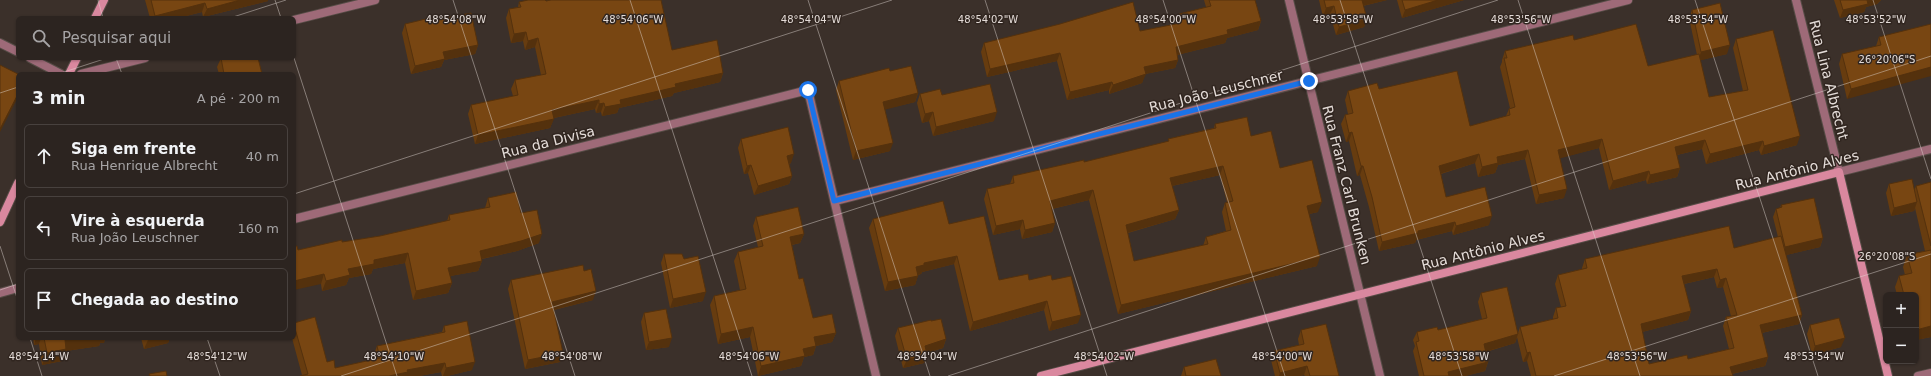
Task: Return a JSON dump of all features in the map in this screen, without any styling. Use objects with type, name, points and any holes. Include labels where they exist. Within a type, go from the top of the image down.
[{"type":"street","points":[[96,16],[104,0]]},
{"type":"street","points":[[296,20],[375,0]]},
{"type":"street","name":"Rua Franz Carl Brunken","points":[[1289,0],[1380,376]]},
{"type":"street","name":"Rua João Leuschner","points":[[834,201],[1628,0]]},
{"type":"street","name":"Rua Lina Albrecht","points":[[1796,0],[1888,376]]},
{"type":"street","points":[[0,43],[16,51]]},
{"type":"street","points":[[34,60],[57,72]]},
{"type":"street","points":[[70,72],[76,60]]},
{"type":"street","points":[[90,72],[137,60]]},
{"type":"street","name":"Rua da Divisa","points":[[296,218],[808,90],[834,201]]},
{"type":"street","name":"Rua Antônio Alves","points":[[1041,376],[1931,149]]},
{"type":"street","points":[[0,222],[16,187]]},
{"type":"street","points":[[834,201],[876,376]]},
{"type":"street","points":[[0,293],[16,289]]},
{"type":"street","points":[[1918,376],[1931,373]]},
{"type":"building","points":[[151,0],[240,0],[207,9],[205,3],[155,16]]},
{"type":"building","points":[[528,0],[661,0],[672,50],[717,40],[723,73],[675,84],[676,87],[620,100],[621,104],[605,107],[604,103],[599,104],[599,100],[552,110],[554,119],[478,135],[471,105],[518,95],[515,80],[546,74],[538,38],[528,41],[526,32],[514,34],[509,9],[521,7],[519,2]]},
{"type":"building","points":[[1209,0],[1255,0],[1261,21],[1227,30],[1228,34],[1176,47],[1178,60],[1144,67],[1146,74],[1113,85],[1112,82],[1070,92],[1060,53],[990,69],[984,43],[1060,24],[1133,2],[1140,31],[1181,23],[1179,14],[1211,6]]},
{"type":"building","points":[[1324,0],[1362,0],[1367,19],[1339,27],[1334,6],[1326,8]]},
{"type":"building","points":[[1402,0],[1438,0],[1405,10]]},
{"type":"building","points":[[1840,0],[1867,0],[1868,4],[1843,10]]},
{"type":"building","points":[[1720,3],[1730,45],[1701,52],[1692,10]]},
{"type":"building","points":[[471,13],[478,45],[443,52],[445,59],[415,66],[405,24],[434,17],[435,20]]},
{"type":"building","points":[[1636,24],[1648,66],[1699,54],[1709,97],[1748,90],[1736,39],[1773,30],[1800,136],[1764,146],[1763,141],[1710,154],[1705,140],[1675,147],[1680,168],[1650,175],[1649,171],[1613,181],[1602,139],[1558,150],[1567,189],[1539,195],[1528,150],[1497,157],[1498,163],[1482,167],[1479,154],[1439,166],[1446,197],[1485,187],[1492,216],[1456,226],[1455,222],[1382,242],[1372,197],[1363,166],[1361,166],[1352,132],[1349,133],[1345,115],[1353,113],[1348,91],[1377,83],[1379,89],[1457,71],[1470,126],[1510,115],[1509,109],[1515,107],[1504,58],[1507,58],[1505,51],[1573,35],[1574,40]]},
{"type":"building","points":[[1931,24],[1931,67],[1851,89],[1842,54],[1881,45],[1879,37]]},
{"type":"building","points":[[221,60],[258,60],[262,72],[224,72]]},
{"type":"building","points":[[0,65],[16,73],[16,98],[0,129]]},
{"type":"building","points":[[911,66],[918,93],[883,102],[893,143],[856,151],[839,81],[889,68],[890,71]]},
{"type":"building","points":[[990,84],[997,112],[936,127],[933,112],[925,114],[920,94],[940,89],[942,95]]},
{"type":"building","points":[[1247,117],[1251,136],[1271,131],[1280,168],[1312,160],[1322,202],[1307,206],[1320,257],[1121,305],[1093,190],[1050,201],[1055,223],[1025,230],[1023,220],[996,226],[987,189],[1014,183],[1013,176],[1084,160],[1084,162],[1169,141],[1168,139],[1216,128],[1215,124]],"holes":[[[1223,166],[1233,201],[1225,203],[1231,230],[1206,237],[1208,244],[1134,261],[1126,225],[1179,210],[1170,178]]]},
{"type":"building","points":[[788,127],[794,154],[787,156],[792,176],[758,186],[751,165],[747,166],[741,139]]},
{"type":"building","points":[[1912,179],[1917,202],[1894,208],[1889,184]]},
{"type":"building","points":[[1931,182],[1931,246],[1916,186]]},
{"type":"building","points":[[516,192],[521,213],[537,210],[542,234],[480,251],[482,261],[448,268],[452,283],[416,291],[408,253],[374,260],[374,264],[348,269],[350,275],[326,281],[324,274],[296,281],[296,246],[298,250],[342,240],[342,242],[380,236],[450,220],[449,215],[490,207],[488,198]]},
{"type":"building","points":[[1814,198],[1823,238],[1785,247],[1776,209],[1782,207],[1781,205]]},
{"type":"building","points":[[943,201],[949,224],[984,216],[999,280],[1028,274],[1029,280],[1051,275],[1052,280],[1071,276],[1081,315],[1052,322],[1047,301],[973,322],[957,256],[924,263],[924,265],[916,267],[918,276],[888,282],[873,219]]},
{"type":"building","points":[[798,207],[804,234],[790,237],[799,279],[803,278],[813,318],[832,314],[836,333],[814,337],[816,346],[803,349],[805,356],[761,366],[753,327],[721,334],[714,296],[746,289],[738,252],[763,246],[756,217]]},
{"type":"building","points":[[1729,226],[1734,248],[1781,236],[1802,315],[1760,325],[1768,357],[1730,367],[1733,376],[1536,376],[1530,352],[1527,353],[1520,327],[1558,318],[1556,308],[1566,306],[1558,275],[1587,268],[1585,259]],"holes":[[[1717,269],[1720,280],[1726,278],[1737,315],[1726,317],[1734,348],[1688,359],[1687,355],[1649,364],[1641,324],[1691,311],[1682,276]]]},
{"type":"building","points":[[1931,250],[1931,326],[1919,329],[1919,292],[1903,292],[1899,276],[1912,273],[1907,255]]},
{"type":"building","points":[[664,254],[682,254],[684,259],[698,256],[706,292],[673,299]]},
{"type":"building","points":[[583,265],[584,271],[591,269],[596,291],[552,302],[563,353],[528,360],[511,280]]},
{"type":"building","points":[[1507,287],[1518,334],[1484,344],[1488,362],[1448,372],[1449,376],[1424,376],[1416,342],[1419,341],[1417,332],[1437,327],[1438,330],[1487,318],[1481,293]]},
{"type":"building","points":[[666,309],[672,338],[649,342],[644,313]]},
{"type":"building","points":[[315,317],[327,362],[334,360],[335,368],[380,358],[377,346],[445,332],[444,326],[467,321],[475,362],[446,368],[445,363],[407,370],[408,372],[389,376],[300,376],[308,374],[296,332],[296,322]]},
{"type":"building","points":[[1839,318],[1845,338],[1815,346],[1810,325]]},
{"type":"building","points":[[941,319],[946,339],[925,346],[927,354],[907,360],[898,328]]},
{"type":"building","points":[[1326,324],[1339,376],[1310,376],[1307,366],[1280,373],[1274,351],[1304,344],[1301,330]]},
{"type":"building","points":[[44,340],[65,340],[66,349],[47,353]]},
{"type":"building","points":[[1216,359],[1221,376],[1186,376],[1184,367]]},
{"type":"building","points":[[166,371],[167,376],[150,376],[149,374]]},
{"type":"route","points":[[808,90],[834,201],[1309,81]]}]
